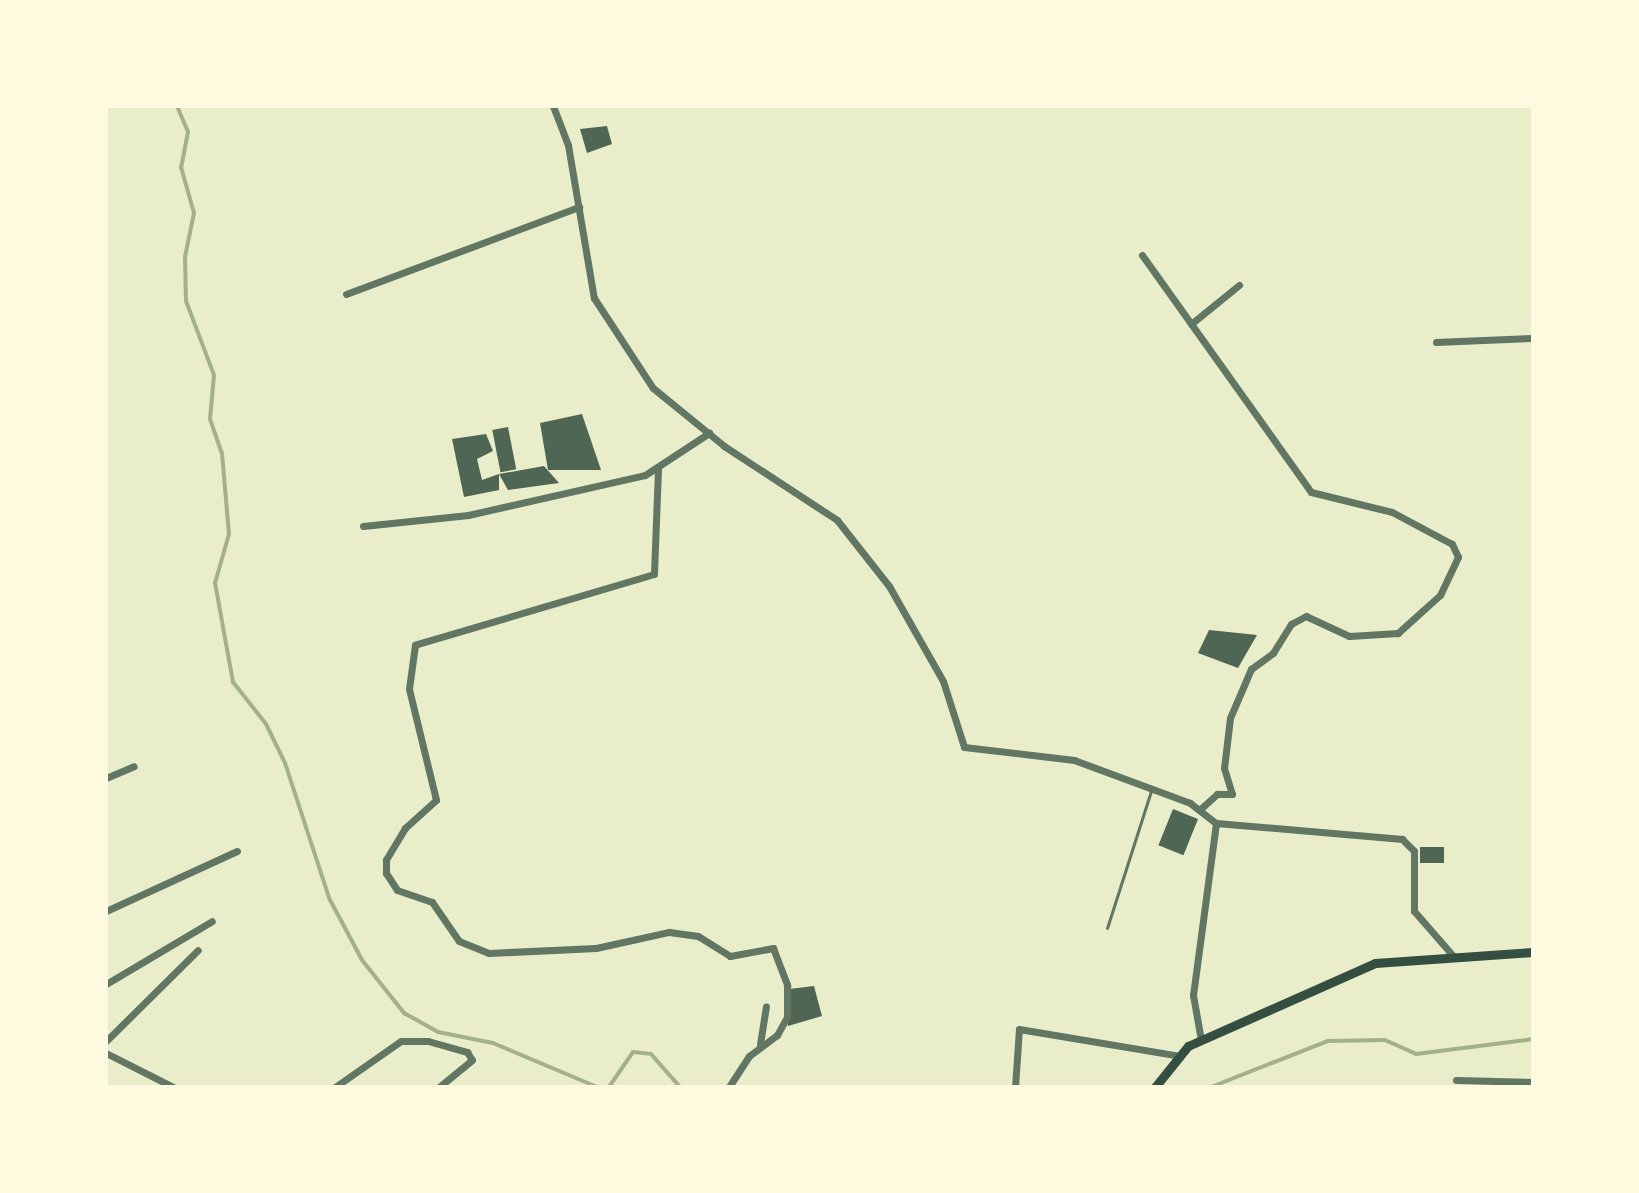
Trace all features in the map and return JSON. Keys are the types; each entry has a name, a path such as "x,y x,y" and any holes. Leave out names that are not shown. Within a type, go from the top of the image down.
{"main road":[{"path":"1155,1087 1180,1056 1201,1040 1375,963 1533,952"}],"street":[{"path":"553,106 568,145 594,298 653,388 709,433 837,520 889,586 943,681 964,747 1074,760 1152,788 1199,810 1216,823 1402,839 1414,851 1414,911 1455,958"},
{"path":"346,294 579,207"},
{"path":"1142,255 1311,492 1392,512 1452,544 1458,557 1440,595 1398,633 1349,636 1306,616 1291,624 1273,653 1251,669 1230,718 1224,768 1232,794 1217,794 1199,810"},
{"path":"1191,324 1239,285"},
{"path":"1436,342 1533,338"},
{"path":"363,526 468,515 645,475 709,433"},
{"path":"658,469 654,574 415,645 409,689 436,800 405,828 386,860 386,873 397,890 432,902 450,932 481,951 596,948 669,932 698,936 730,956 773,948 785,977 787,1017 777,1035 760,1044 729,1087"},
{"path":"106,778 134,766"},
{"path":"1201,1040 1193,995 1216,823"},
{"path":"106,911 237,851"},
{"path":"106,984 212,921"},
{"path":"106,1041 198,950"},
{"path":"760,1044 766,1006"},
{"path":"1015,1087 1019,1029 1180,1056"},
{"path":"335,1087 401,1041 428,1041 467,1052 472,1060 439,1087"},
{"path":"106,1053 156,1083 173,1087"},
{"path":"1456,1080 1533,1082"}],"lane":[{"path":"1107,928 1152,788"}],"building":[{"path":"607,126 612,144 587,153 580,129"},
{"path":"582,414 601,470 548,470 540,423"},
{"path":"508,427 516,469 500,472 492,430"},
{"path":"486,434 493,451 477,459 482,480 499,474 499,490 464,497 452,439"},
{"path":"544,466 559,483 508,490 499,474"},
{"path":"1209,630 1257,635 1238,668 1198,653"},
{"path":"1173,809 1198,819 1183,855 1158,845"},
{"path":"1420,847 1444,847 1444,863 1420,863"},
{"path":"814,986 822,1016 788,1026 789,989"}],"waterway":[{"path":"177,106 188,132 181,167 194,213 185,257 186,301 214,375 210,419 222,453 229,534 215,583 233,682 266,724 285,763 329,898 362,960 404,1013 438,1032 493,1043 597,1087"},
{"path":"1211,1087 1328,1041 1385,1040 1416,1054 1533,1039"},
{"path":"609,1087 633,1052 651,1054 680,1087"}]}
